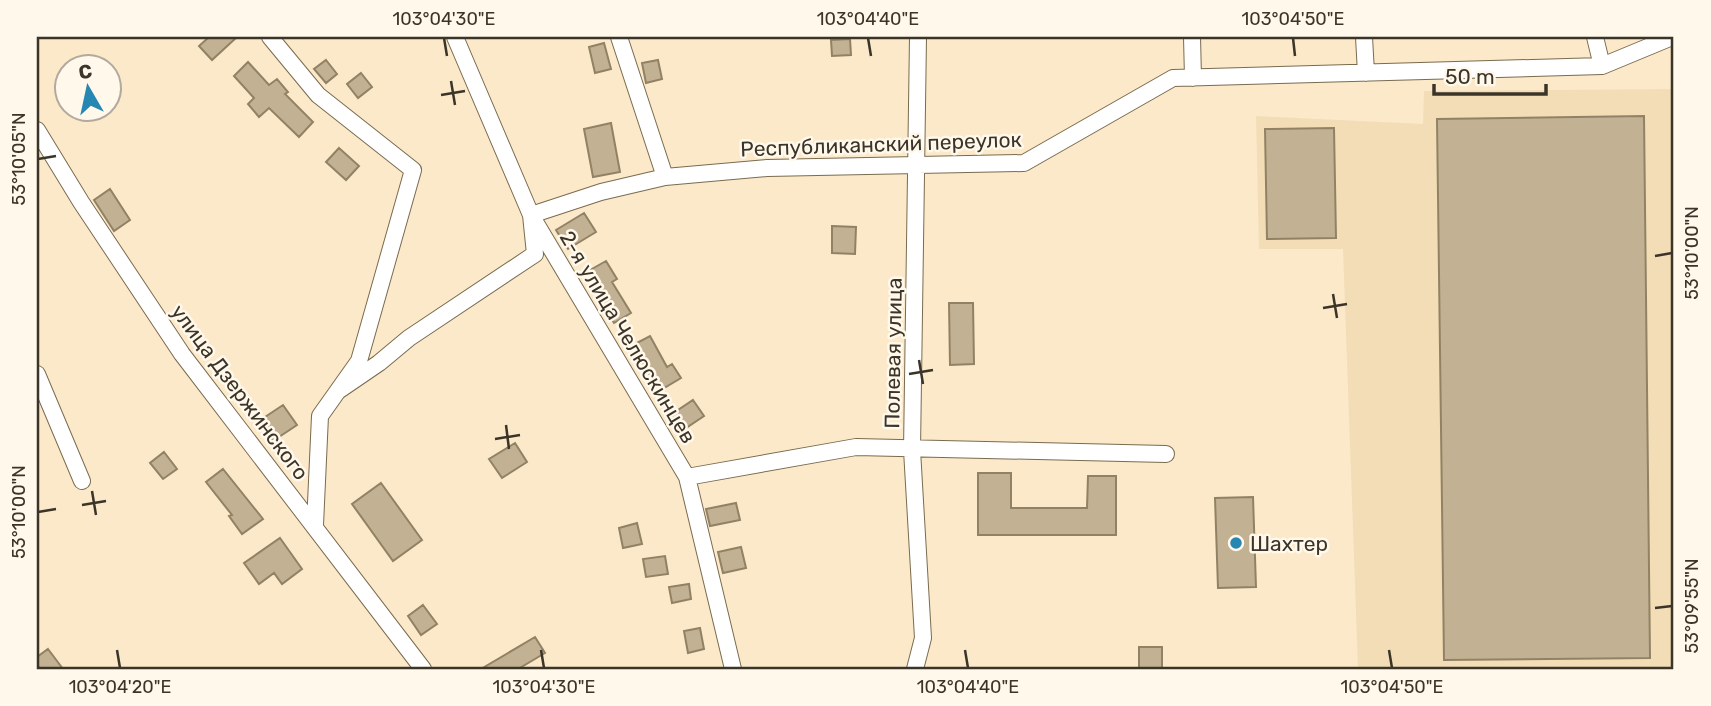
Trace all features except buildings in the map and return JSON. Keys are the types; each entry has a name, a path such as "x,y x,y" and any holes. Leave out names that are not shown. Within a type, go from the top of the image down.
{"street":[{"path":"270,37 318,95 414,170 359,361 320,416 315,525"},
{"name":"2-я улица Челюскинцев","path":"455,37 531,215 687,477 733,669"},
{"path":"619,37 665,177"},
{"name":"Полевая улица","path":"917,668 923,638 912,450 918,37"},
{"path":"1192,37 1193,78"},
{"path":"1364,37 1366,73"},
{"path":"1595,37 1602,66"},
{"name":"Республиканский переулок","path":"531,215 601,192 665,177 767,168 1024,163 1173,78 1602,66 1672,37"},
{"name":"улица Дзержинского","path":"37,130 81,202 182,354 423,669"},
{"path":"338,391 409,338 535,254 531,215"},
{"path":"37,374 82,481"},
{"path":"687,477 856,447 1166,454"}],"shaded area":[{"path":"1674,89 1674,669 1358,669 1343,249 1259,249 1256,116 1423,124 1424,91"}],"place":[{"name":"Шахтер","path":"1236,543"}]}
